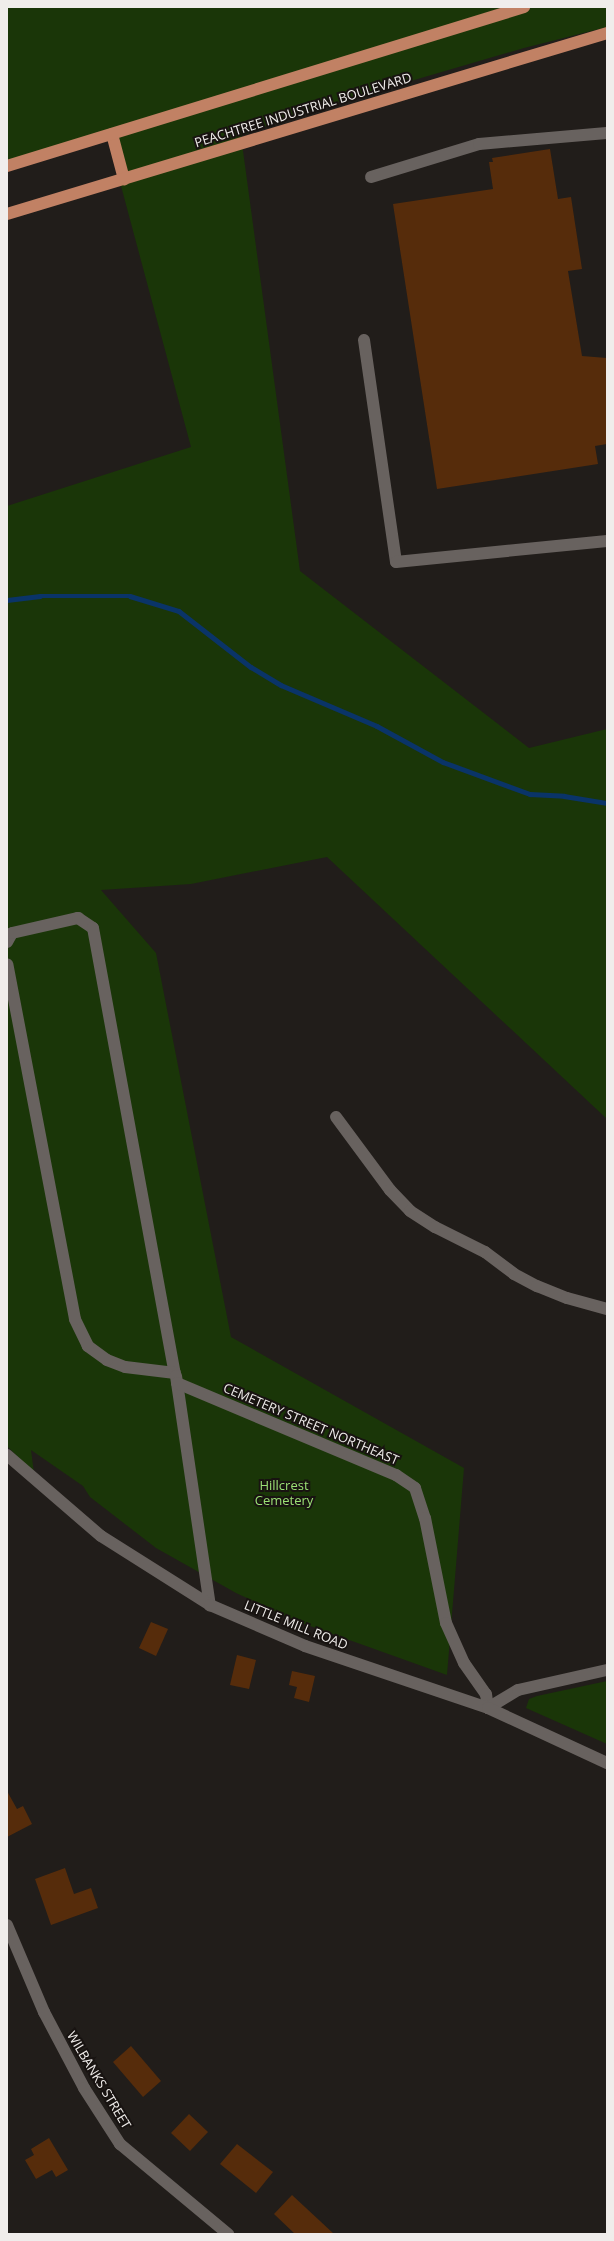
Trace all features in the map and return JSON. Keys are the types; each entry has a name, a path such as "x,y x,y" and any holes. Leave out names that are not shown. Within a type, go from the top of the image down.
{"main road":[{"path":"7,166 524,7"},
{"name":"PEACHTREE INDUSTRIAL BOULEVARD","path":"7,214 607,33"},
{"path":"112,134 124,179"}],"street":[{"path":"371,177 479,144 607,133"},
{"path":"364,340 396,562 607,541"},
{"path":"7,942 12,933 78,918 93,928 176,1378 210,1605"},
{"name":"CEMETERY STREET NORTHEAST","path":"7,964 75,1319 88,1346 107,1360 125,1367 176,1378 396,1475 415,1488 425,1518 446,1623 464,1663 486,1694 488,1708"},
{"path":"336,1117 390,1190 410,1211 485,1252 514,1274 536,1286 567,1298 607,1309"},
{"name":"LITTLE MILL ROAD","path":"7,1455 101,1536 210,1605 305,1646 488,1708 607,1763"},
{"path":"488,1708 518,1690 607,1670"},
{"name":"WILBANKS STREET","path":"7,1925 44,2012 84,2088 120,2144 228,2234"}],"green space":[{"name":"Hillcrest Cemetery","path":"7,7 607,7 607,27 524,48 298,114 241,136 300,571 529,748 607,729 607,1119 327,857 191,884 101,890 156,953 231,1337 464,1468 447,1675 299,1622 236,1593 156,1548 90,1497 83,1486 31,1450 34,1473 7,1446 7,506 191,447 106,130 7,166"},
{"path":"607,1681 607,1744 526,1708 529,1699 537,1696"}],"building":[{"path":"550,149 558,199 571,197 582,269 568,271 582,356 607,358 607,444 595,446 598,464 437,489 393,204 493,189 489,162 493,162 492,158"},
{"path":"151,1622 168,1629 156,1656 139,1648"},
{"path":"237,1655 256,1660 249,1689 230,1685"},
{"path":"292,1671 315,1676 309,1702 294,1698 297,1687 289,1685"},
{"path":"7,1791 17,1809 23,1806 32,1824 7,1837"},
{"path":"65,1868 74,1894 91,1888 98,1908 51,1925 35,1879"},
{"path":"131,2046 161,2081 143,2097 113,2062"},
{"path":"189,2114 208,2132 190,2151 171,2133"},
{"path":"49,2138 68,2170 56,2177 52,2170 36,2179 25,2160 34,2155 31,2149"},
{"path":"237,2144 273,2172 256,2193 220,2164"},
{"path":"292,2195 334,2234 295,2234 274,2214"}],"waterway":[{"path":"7,600 40,596 130,596 179,611 251,667 281,685 377,726 443,762 530,794 564,796 607,803"}]}
